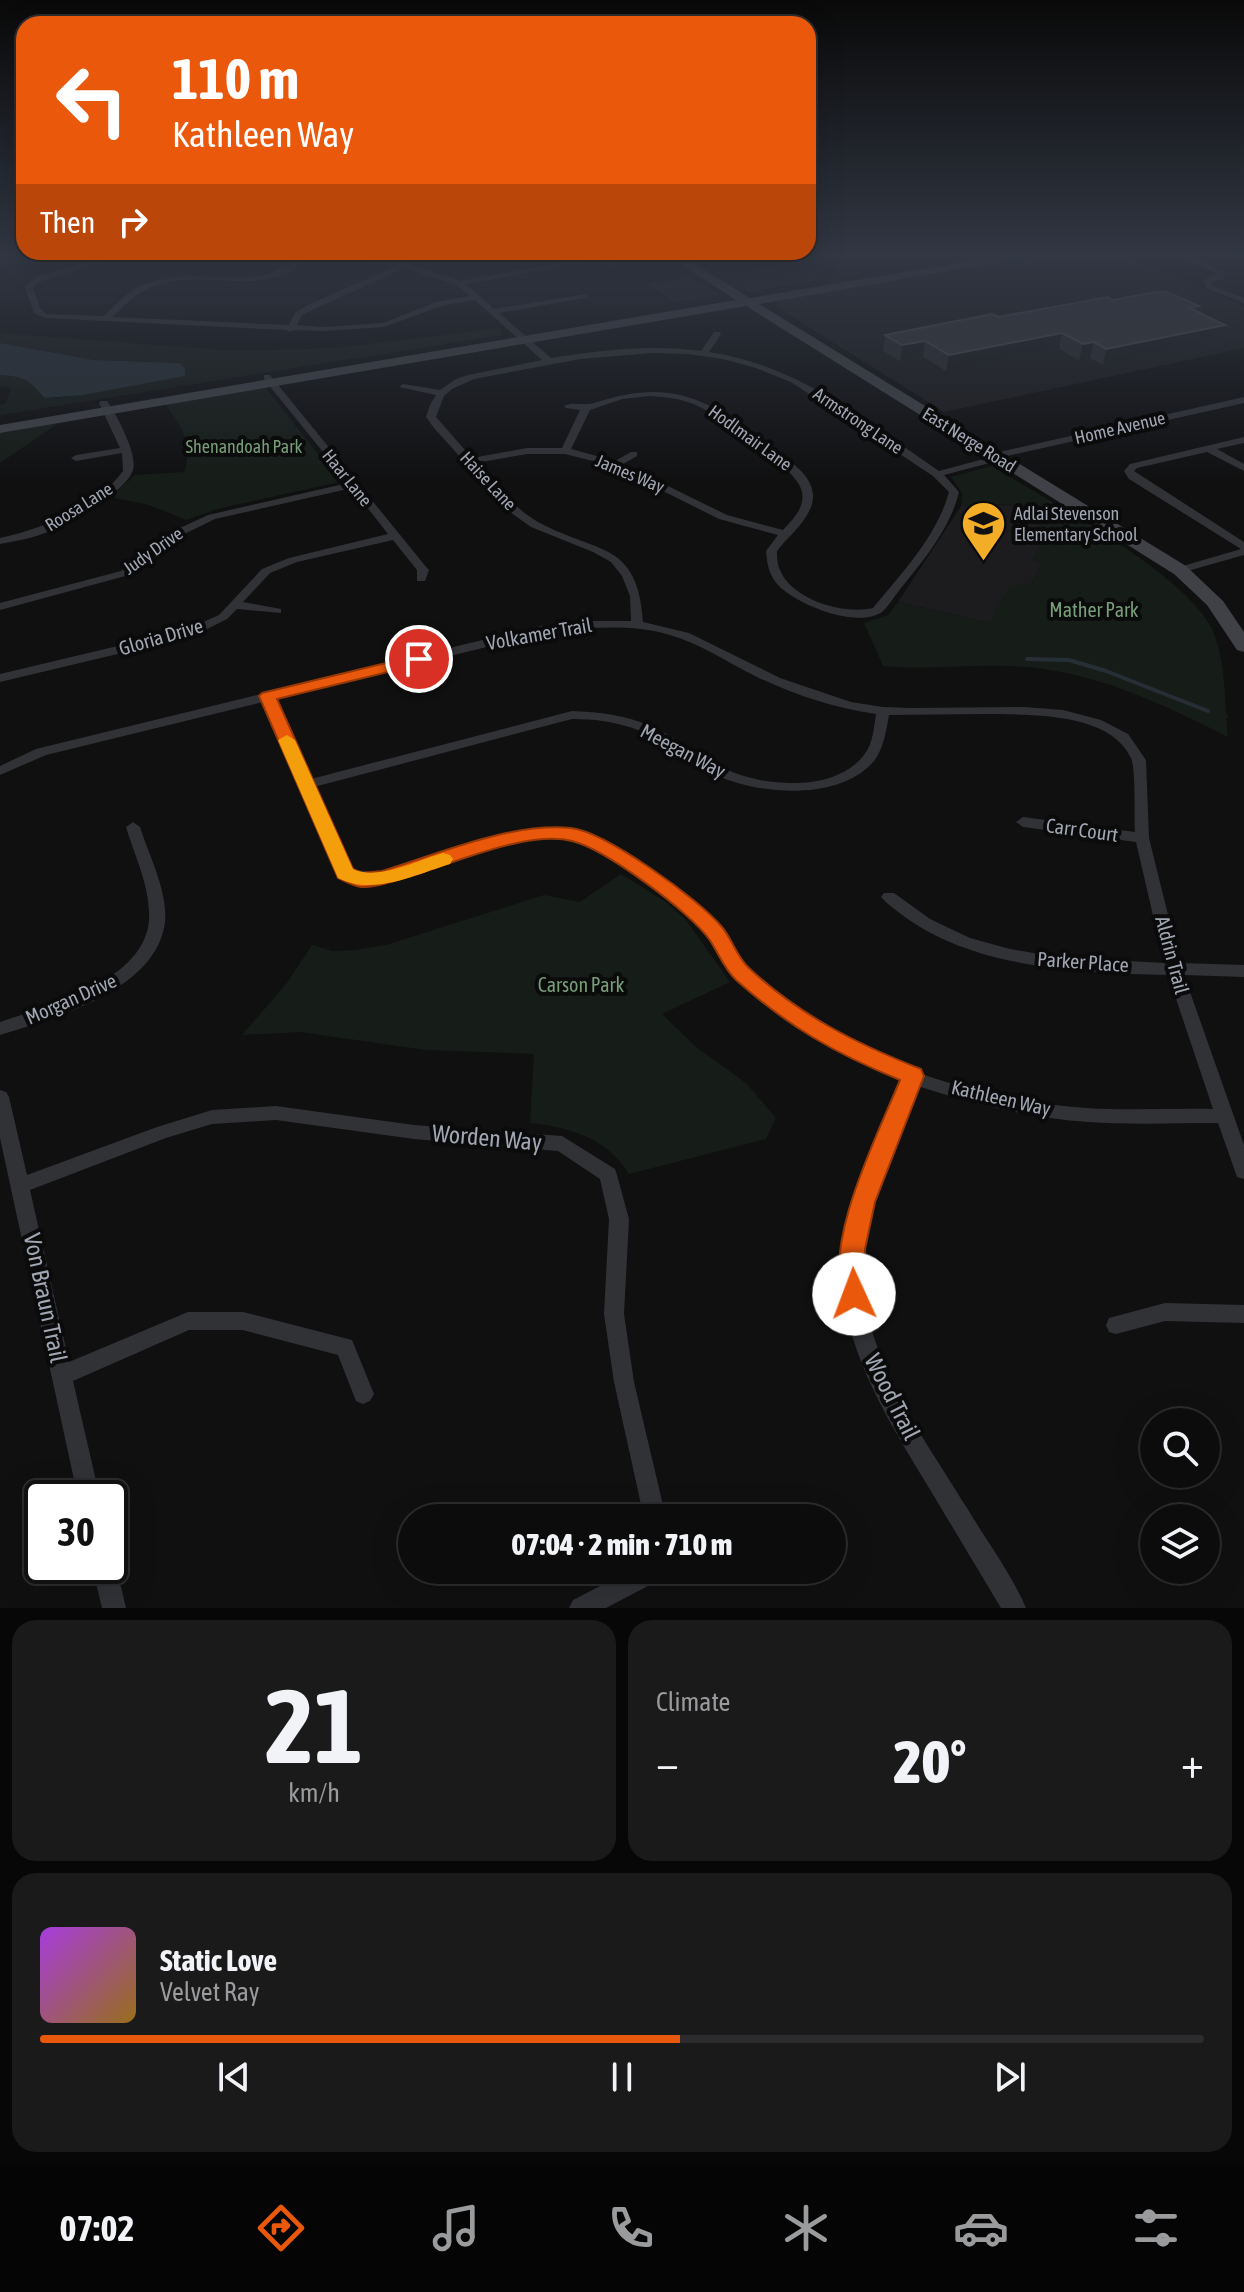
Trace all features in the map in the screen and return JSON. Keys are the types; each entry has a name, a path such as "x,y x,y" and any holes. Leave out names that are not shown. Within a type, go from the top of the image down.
{"main road":[{"path":"0,429 106,407 563,331"},
{"name":"East Nerge Road","path":"796,331 1180,570 1214,601 1244,646"},
{"path":"0,419 106,407"}],"street":[{"path":"516,331 548,360"},
{"path":"705,352 717,334"},
{"name":"Armstrong Lane","path":"548,360 610,350 658,348 705,352 760,365 797,381 937,474"},
{"path":"403,387 440,393 479,375 548,360"},
{"name":"Haar Lane","path":"270,380 423,570 421,579"},
{"name":"Hodlmair Lane","path":"586,408 608,399 654,391 679,395 710,407 796,471 807,483 811,497 804,511 771,551 773,569 780,580 809,601 841,614 860,616 877,610 953,502 954,492 937,474"},
{"name":"Haise Lane","path":"440,393 431,417 528,522 601,551 625,568 637,589 637,626"},
{"name":"Home Avenue","path":"937,474 996,457 1244,400"},
{"path":"565,451 586,408 569,406"},
{"path":"76,458 125,450 106,407"},
{"path":"1244,440 1134,466 1129,471 1133,477 1244,550"},
{"path":"1208,448 1244,468"},
{"name":"Roosa Lane","path":"0,541 44,530 119,483 128,472 130,461 125,450"},
{"name":"James Way","path":"470,461 527,451 565,451 616,464 723,517 783,533"},
{"path":"616,464 634,454"},
{"name":"Judy Drive","path":"0,607 125,573 141,564 164,541 212,517 353,485"},
{"name":"Gloria Drive","path":"0,678 189,633 223,617 266,571 293,560 394,536"},
{"path":"1180,570 1244,550"},
{"path":"237,605 277,611"},
{"name":"Volkamer Trail","path":"0,771 41,752 574,624 637,626 673,632 803,692 883,711 1025,709 1063,714 1096,724 1122,737"},
{"name":"Kathleen Way","path":"267,696 345,873 359,880 383,878 507,840 542,834 573,835 601,846 690,906 716,933 739,971 773,1001 834,1041 913,1076 985,1098 1067,1113 1223,1116"},
{"name":"Meegan Way","path":"306,785 572,715 599,715 647,730 724,774 758,785 791,787 821,784 847,775 867,760 877,743 883,711"},
{"name":"Aldrin Trail","path":"1122,737 1135,748 1139,760 1142,838 1173,967 1244,1171"},
{"name":"Carr Court","path":"1023,822 1142,838"},
{"name":"Morgan Drive","path":"0,1029 81,999 122,979 152,946 157,921 133,827"},
{"name":"Parker Place","path":"889,897 907,914 966,944 1043,962 1244,971"},
{"name":"Wood Trail","path":"913,1076 863,1202 853,1249 854,1294 868,1354 887,1398 1014,1608"},
{"name":"Von Braun Trail","path":"0,1097 85,1480"},
{"name":"Worden Way","path":"21,1185 212,1117 276,1113 414,1132 562,1144 608,1175 619,1219 614,1314 624,1382 652,1504"},
{"path":"1116,1325 1165,1312 1244,1314"},
{"path":"61,1376 188,1321 243,1321 345,1347 363,1394"},
{"path":"108,1584 114,1608"},
{"path":"581,1608 628,1584"}],"shaded area":[{"path":"815,331 1244,331 1244,348 944,412"},
{"path":"0,343 94,360 180,363 185,368 185,376 83,395 45,398 26,380 0,375"},
{"name":"Adlai Stevenson Elementary School","path":"1028,504 1046,535 1033,560 1042,563 1032,583 989,623 898,602 961,506"}],"green space":[{"path":"475,331 501,331 502,335 0,415 0,405 6,403 11,388 0,386 0,375 22,378 45,398 57,398 184,376 185,368 180,363 95,360 0,343 0,333 234,351 336,348"},
{"name":"Shenandoah Park","path":"265,387 340,482 221,508 186,520 149,505 110,497 135,475 184,472 188,453 185,436 165,404"},
{"path":"59,423 0,463 0,433"},
{"name":"Mather Park","path":"992,466 1112,539 1174,584 1197,607 1212,629 1219,649 1229,718 1226,718 1228,737 1136,694 1063,672 1018,666 883,666 864,623 888,615 898,602 989,623 1010,586 1032,583 1042,563 1033,560 1046,535 1028,504 961,506 962,493 951,477"},
{"name":"Carson Park","path":"621,874 666,902 686,920 730,982 662,1014 696,1047 746,1083 776,1118 766,1139 629,1174 610,1151 586,1136 530,1123 534,1054 426,1050 300,1032 242,1035 286,984 312,945 332,951 386,945 544,895 580,902"}],"building":[{"path":"905,331 1195,331 1106,349 1094,342 1083,344 1062,333 949,355 925,341 902,345 885,335"}],"waterway":[{"path":"1027,659 1069,660 1106,671 1208,711"}],"slow traffic":[{"path":"287,740 345,873 359,880 383,878 443,859"}],"place":[{"name":"Adlai Stevenson Elementary School","path":"983,563"}],"route":[{"path":"419,659 267,696 345,873 359,880 383,878 507,840 542,834 573,835 601,846 690,906 716,933 739,971 810,1028 858,1054 913,1076 863,1202 853,1249 854,1294"}]}
